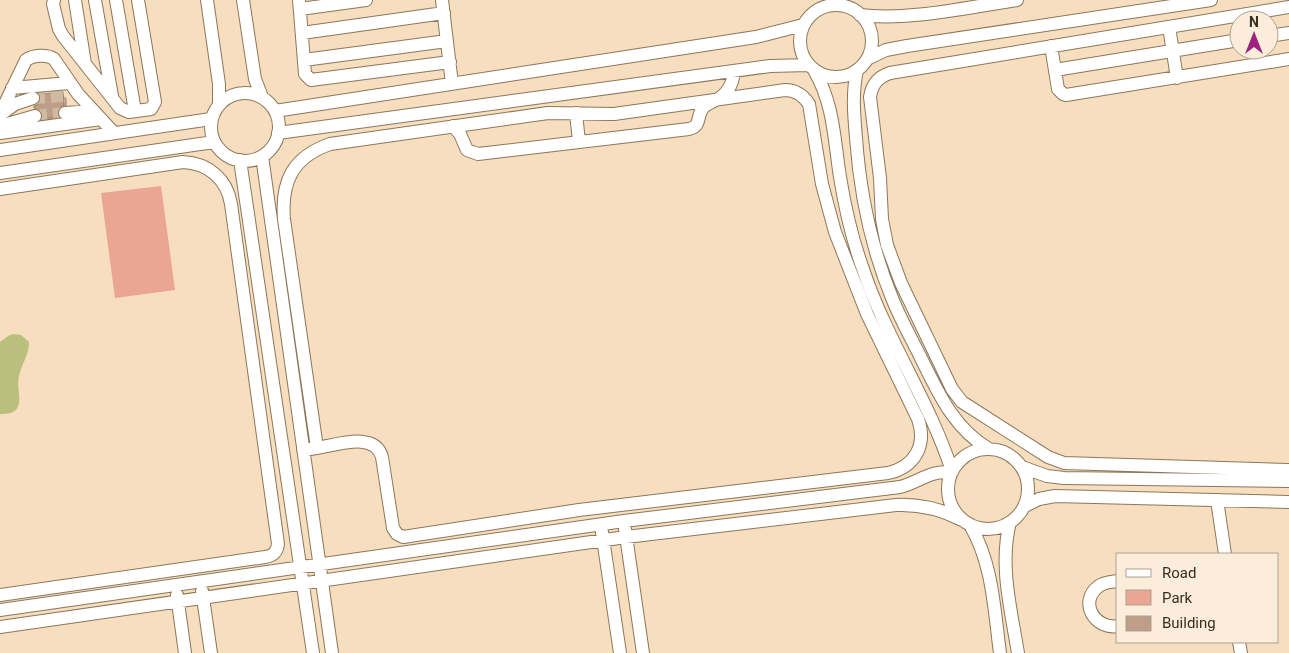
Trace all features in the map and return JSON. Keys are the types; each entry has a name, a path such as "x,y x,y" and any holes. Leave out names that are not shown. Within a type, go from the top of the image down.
{"street":[{"path":"54,0 53,4 59,29 68,44 112,98 124,110 129,112 151,109 155,102 138,0"},
{"path":"75,0 86,64"},
{"path":"95,0 112,98"},
{"path":"116,0 139,111 145,129"},
{"path":"207,0 219,84 219,104"},
{"path":"243,0 255,79 262,97 275,111 278,118 278,133 275,142 262,156 251,160 240,160 230,157 220,150 214,142 211,131 212,119 219,104 234,94 244,93 262,97"},
{"path":"366,0 299,4 306,76 314,81 450,62"},
{"path":"442,0 452,84"},
{"path":"811,0 801,32 800,46 804,60 811,68 829,102 843,197 852,233 863,269 883,321 930,414 951,472"},
{"path":"275,111 756,37 805,22 814,12 831,6 840,5 881,17 1017,0"},
{"path":"278,133 780,65 811,68 831,77 849,75 857,70 867,59 886,50 902,46 1212,0"},
{"path":"856,9 866,22 872,40 867,59"},
{"path":"1142,10 1145,31"},
{"path":"1289,10 1169,27 890,73 878,79 871,90 870,97 887,245 901,283 952,389 962,402 971,410 1048,457 1064,463 1289,470"},
{"path":"302,33 444,13"},
{"path":"1169,27 1177,78"},
{"path":"304,60 447,41"},
{"path":"1055,70 1229,42"},
{"path":"1051,46 1058,89 1066,95 1289,59"},
{"path":"0,114 26,60 30,57 46,55 54,59 78,94 114,133"},
{"path":"453,126 460,134 464,146 474,153 693,128 698,123 700,112 704,107 725,94 731,85 734,70"},
{"path":"857,70 854,108 859,175 865,210 879,263 899,314 943,400 964,430 989,449"},
{"path":"12,88 70,83"},
{"path":"303,450 317,448 362,441 375,445 382,457 394,531 403,536 570,511 896,471 903,468 915,457 922,434 918,419 867,314 829,213 822,184 809,104 802,95 791,90 614,114 548,114 453,126 330,144 310,153 288,178 284,198 284,219 317,448"},
{"path":"63,96 78,94"},
{"path":"0,114 16,104 33,98"},
{"path":"65,113 97,115"},
{"path":"576,113 579,142"},
{"path":"0,133 97,115"},
{"path":"0,126 35,116"},
{"path":"0,150 212,119"},
{"path":"0,173 214,142"},
{"path":"262,156 332,653"},
{"path":"91,160 93,175"},
{"path":"240,160 313,653"},
{"path":"0,188 191,162 212,171 227,189 231,204 278,539 278,548 273,555 265,557 0,595"},
{"path":"0,627 603,540 896,505 930,508 946,513 966,523 991,529 998,528 1019,515 1025,506 1028,489 1027,478 1022,467 1008,454 989,449 974,451 961,459 951,472 948,498 953,510 966,523 980,543 989,572 1000,653"},
{"path":"1022,467 1047,476 1064,478 1289,481"},
{"path":"0,610 601,524 900,488 934,473 951,472"},
{"path":"708,495 710,511"},
{"path":"1025,506 1039,499 1055,496 1289,502"},
{"path":"1217,500 1225,553"},
{"path":"624,521 643,653"},
{"path":"1010,522 1006,541 1005,570 1018,653"},
{"path":"601,524 620,653"},
{"path":"449,529 452,546"},
{"path":"200,581 211,653"},
{"path":"1116,581 1106,582 1099,586 1090,597 1089,604 1094,618 1099,623 1105,626 1116,626"},
{"path":"175,585 185,653"}],"green space":[{"path":"161,186 175,290 115,298 101,193"}],"shaded area":[{"path":"13,334 21,335 29,342 29,347 19,376 18,406 15,411 0,414 0,342"}],"building":[{"path":"63,92 64,105 58,109 58,117 42,119 43,114 41,111 34,108 41,100 40,94"}],"tunnel":[{"path":"33,98 63,96"},
{"path":"35,116 65,113"}]}
